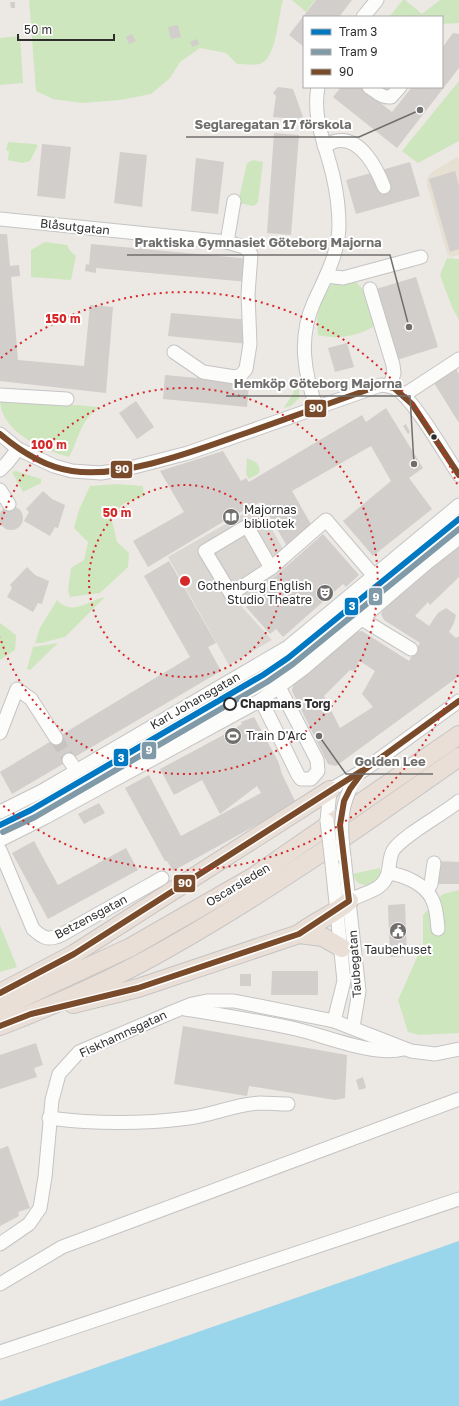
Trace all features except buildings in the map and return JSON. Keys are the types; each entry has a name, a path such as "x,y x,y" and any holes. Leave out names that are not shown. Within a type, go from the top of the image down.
{"highway":[{"name":"Oscarsleden","path":"0,1008 131,947 233,889 288,854 459,735"},
{"name":"Oscarsleden","path":"0,1026 31,1014 136,966 206,926 300,867 459,757"},
{"path":"0,993 74,954 329,797"},
{"path":"298,816 327,822"},
{"path":"31,1014 138,988 299,934 344,906"},
{"path":"299,934 322,937 342,948"}],"street":[{"path":"364,16 377,0"},
{"path":"317,408 304,363 303,344 305,326 335,252 339,229 338,204 333,176 317,119 316,101 318,88"},
{"path":"370,88 387,98 391,97 399,88"},
{"path":"324,146 336,141 347,141 359,147 378,170 384,188"},
{"path":"227,242 234,201"},
{"name":"Blåsutgatan","path":"0,219 227,242 244,247 251,254 252,261 248,294 250,344 246,369 242,374 235,377 203,372 174,352"},
{"path":"326,276 343,278 421,258"},
{"path":"370,289 393,365 394,373 390,386"},
{"path":"404,395 459,360"},
{"path":"0,434 18,449 63,469 86,473 101,473 130,468 188,453 317,408 374,386 390,386 404,395 430,430 459,475"},
{"path":"0,395 67,399"},
{"path":"0,470 8,463 18,449"},
{"path":"0,490 9,504"},
{"name":"Karl Johansgatan","path":"0,812 42,790 73,765 110,750 278,654 459,505"},
{"path":"110,750 119,754 129,753 263,675 288,658 459,519"},
{"path":"271,568 247,526 205,551 231,594 271,568 326,520 374,576"},
{"path":"116,778 123,764 242,696 292,664 459,527"},
{"path":"0,840 261,700 304,668 360,618 459,538"},
{"path":"360,618 411,649"},
{"path":"261,700 298,775 301,779 311,779 318,771 317,760 279,686"},
{"path":"0,733 17,689 31,698 56,738"},
{"path":"329,797 459,702"},
{"name":"Taubegatan","path":"334,1021 344,982 342,948 344,857 341,836 342,814 344,801 350,789 364,770"},
{"name":"Taubegatan","path":"329,797 327,822 332,864 344,906 359,991 353,1027"},
{"path":"344,906 357,896 374,891 384,882 394,850 459,801"},
{"path":"327,822 334,827 341,836"},
{"name":"Betzensgatan","path":"0,850 33,929 43,938 52,939 61,935 162,878"},
{"path":"427,891 431,884 434,863"},
{"path":"388,873 406,877 427,891 434,902 438,929"},
{"name":"Fiskhamnsgatan","path":"0,1244 29,1224 40,1208 45,1177 49,1118 54,1084 59,1074 79,1052 192,1004 220,1000 334,1021 353,1027 404,1049"},
{"path":"182,1008 296,1029 377,1051 393,1052 404,1049 435,1054 459,1049"},
{"path":"0,1284 62,1247 459,1099"},
{"path":"49,1118 108,1122 160,1121 208,1115 240,1106 260,1103 288,1104"},
{"path":"0,1352 459,1199"}],"shaded area":[{"path":"457,157 459,160 459,255 450,257 447,253 427,185 427,179 432,172"},
{"name":"Chapmans Torg","path":"259,505 290,562 242,607 272,640 229,665 168,557"}],"green space":[{"path":"29,0 283,0 274,44 267,59 262,63 253,65 237,64 226,53 200,48 180,62 170,78 151,94 120,100 82,103 53,99 36,91"},
{"path":"292,0 315,0 306,12"},
{"path":"403,0 422,14 440,0 459,0 459,23 443,24 443,16 390,16"},
{"path":"20,36 23,83 0,85 0,38"},
{"path":"459,81 459,141 418,163 402,151"},
{"path":"8,142 38,145 30,161 22,163 8,160 9,151 6,150"},
{"path":"253,160 263,162 258,202 254,206 238,203 247,163"},
{"path":"45,242 67,245 70,251 76,256 71,280 31,277 31,250"},
{"path":"447,258 459,259 459,320 452,307 440,275"},
{"path":"354,280 363,290 369,301 375,326 354,335 333,337 318,335 317,319 319,307 328,289 333,282"},
{"path":"300,378 299,398 291,406 284,408 295,390"},
{"path":"0,399 99,407 83,424 69,457 47,450 25,438 15,430 7,421 2,411"},
{"path":"247,458 257,463 260,470 258,474 249,479 246,474"},
{"path":"16,471 41,479 41,483 23,492 12,472"},
{"path":"117,484 143,486 144,496 123,504 111,517 117,542 129,553 128,567 100,593 70,597 68,590 71,568 84,560 88,542 74,528 79,510 90,486"},
{"path":"105,597 65,637 35,643 40,628 57,600 63,605 75,607"},
{"path":"0,623 16,635 15,650 0,660"},
{"path":"58,643 30,670 27,669 33,647"},
{"path":"380,868 380,879 368,885 357,882 352,874"},
{"path":"459,890 459,1033 419,1035 408,1032 398,1000 423,944 423,915 443,894"},
{"path":"0,925 17,967 0,972"}],"water":[{"path":"459,1241 459,1406 0,1406 0,1401"}],"tunnel":[{"path":"56,738 69,760"}],"tram line":[{"name":"3","path":"0,825 31,810 263,675 288,658 459,519"},
{"name":"9","path":"3,832 35,817 267,682 293,664 459,529"}],"transit line":[{"name":"90","path":"0,434 25,452 43,462 62,469 93,472 115,471 138,467 185,454 381,385 394,388 412,404 459,475"},
{"name":"90","path":"0,1026 31,1014 138,988 299,934 349,901 340,825 344,801 350,789 364,770 459,701"},
{"name":"90","path":"0,993 74,954 366,768"}],"place":[{"name":"Seglaregatan 17 förskola","path":"420,110"},
{"name":"Praktiska Gymnasiet Göteborg Majorna","path":"409,327"},
{"name":"Hemköp Göteborg Majorna","path":"414,464"},
{"name":"Majornas bibliotek","path":"231,517"},
{"name":"Gothenburg English Studio Theatre","path":"325,593"},
{"name":"Chapmans Torg","path":"230,704"},
{"name":"Train D'Arc","path":"233,736"},
{"name":"Golden Lee","path":"319,736"},
{"name":"Taubehuset","path":"398,931"}]}
